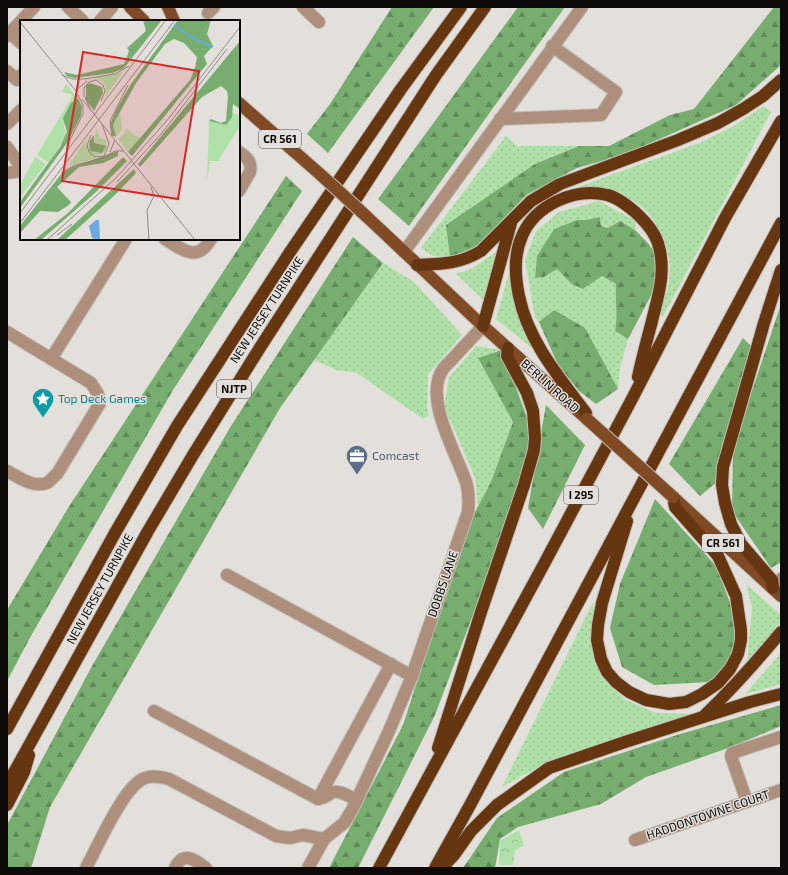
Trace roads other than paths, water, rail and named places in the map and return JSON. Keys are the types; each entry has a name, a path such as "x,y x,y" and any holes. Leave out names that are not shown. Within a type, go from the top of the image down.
{"highway":[{"name":"NEW JERSEY TURNPIKE","path":"7,729 115,533 177,426 290,252 401,89 461,7"},
{"name":"NEW JERSEY TURNPIKE","path":"7,785 148,531 193,455 261,346 436,75 485,7"},
{"path":"417,265 450,263 463,261 472,257 482,251 531,201 560,184 678,140 718,123 763,96 781,80"},
{"name":"I 295","path":"380,868 633,397 725,218 781,121"},
{"path":"587,419 586,413 546,358 529,327 519,296 516,274 521,236 529,222 538,212 551,204 574,194 594,193 609,195 629,206 642,218 651,230 659,246 662,263 662,283 633,397"},
{"path":"483,326 512,220"},
{"path":"435,868 781,223"},
{"path":"777,592 772,580 741,544 731,524 722,485 723,467 764,323 781,270"},
{"path":"429,775 481,612 524,485 534,450 535,438 533,410 527,393 507,356 508,348"},
{"path":"633,499 602,603 597,640 601,659 607,672 616,682 630,692 646,700 669,704 686,702 702,694 718,683 730,669 738,654 741,640 736,596 718,556 675,507 673,497"},
{"path":"702,717 728,693 781,632"},
{"path":"442,868 454,855 471,830 497,805 549,768 702,717 781,694"},
{"path":"7,805 24,772 32,740"}],"main road":[{"path":"130,7 143,20"},
{"path":"168,7 174,20"},
{"name":"BERLIN ROAD","path":"240,104 366,216 483,326 777,592"}],"street":[{"path":"22,20 34,7"},
{"path":"68,7 82,20"},
{"path":"101,20 112,7"},
{"path":"303,7 319,22"},
{"path":"404,252 552,46 582,7"},
{"path":"20,22 8,35 20,42"},
{"path":"500,119 601,115 616,92 552,46"},
{"path":"7,71 17,80 20,77"},
{"path":"7,124 20,111"},
{"path":"7,147 20,166"},
{"path":"240,153 248,158 251,167 250,172 240,188"},
{"path":"7,173 20,171"},
{"path":"51,360 125,240"},
{"path":"167,240 191,253 202,250 210,240"},
{"name":"DOBBS LANE","path":"324,839 344,823 357,800 389,731 412,676 468,512 469,498 466,483 442,420 437,399 437,388 443,369 483,326"},
{"path":"7,332 90,383 98,394 100,403 57,474 47,482 33,484 7,471"},
{"path":"227,575 412,676"},
{"path":"777,592 781,579"},
{"path":"318,799 391,664"},
{"path":"154,711 318,799 325,798 333,792 339,792 357,800"},
{"path":"747,802 731,756 732,754 781,737"},
{"path":"86,868 124,797 136,783 144,778 151,777 162,777 169,779 276,836 290,838 304,835 324,839 308,868"},
{"name":"HADDONTOWNE COURT","path":"635,840 781,790"},
{"path":"175,868 178,862 184,858 188,858 206,868"}],"place":[{"name":"Top Deck Games","path":"43,418"},
{"name":"Comcast","path":"357,476"}]}
